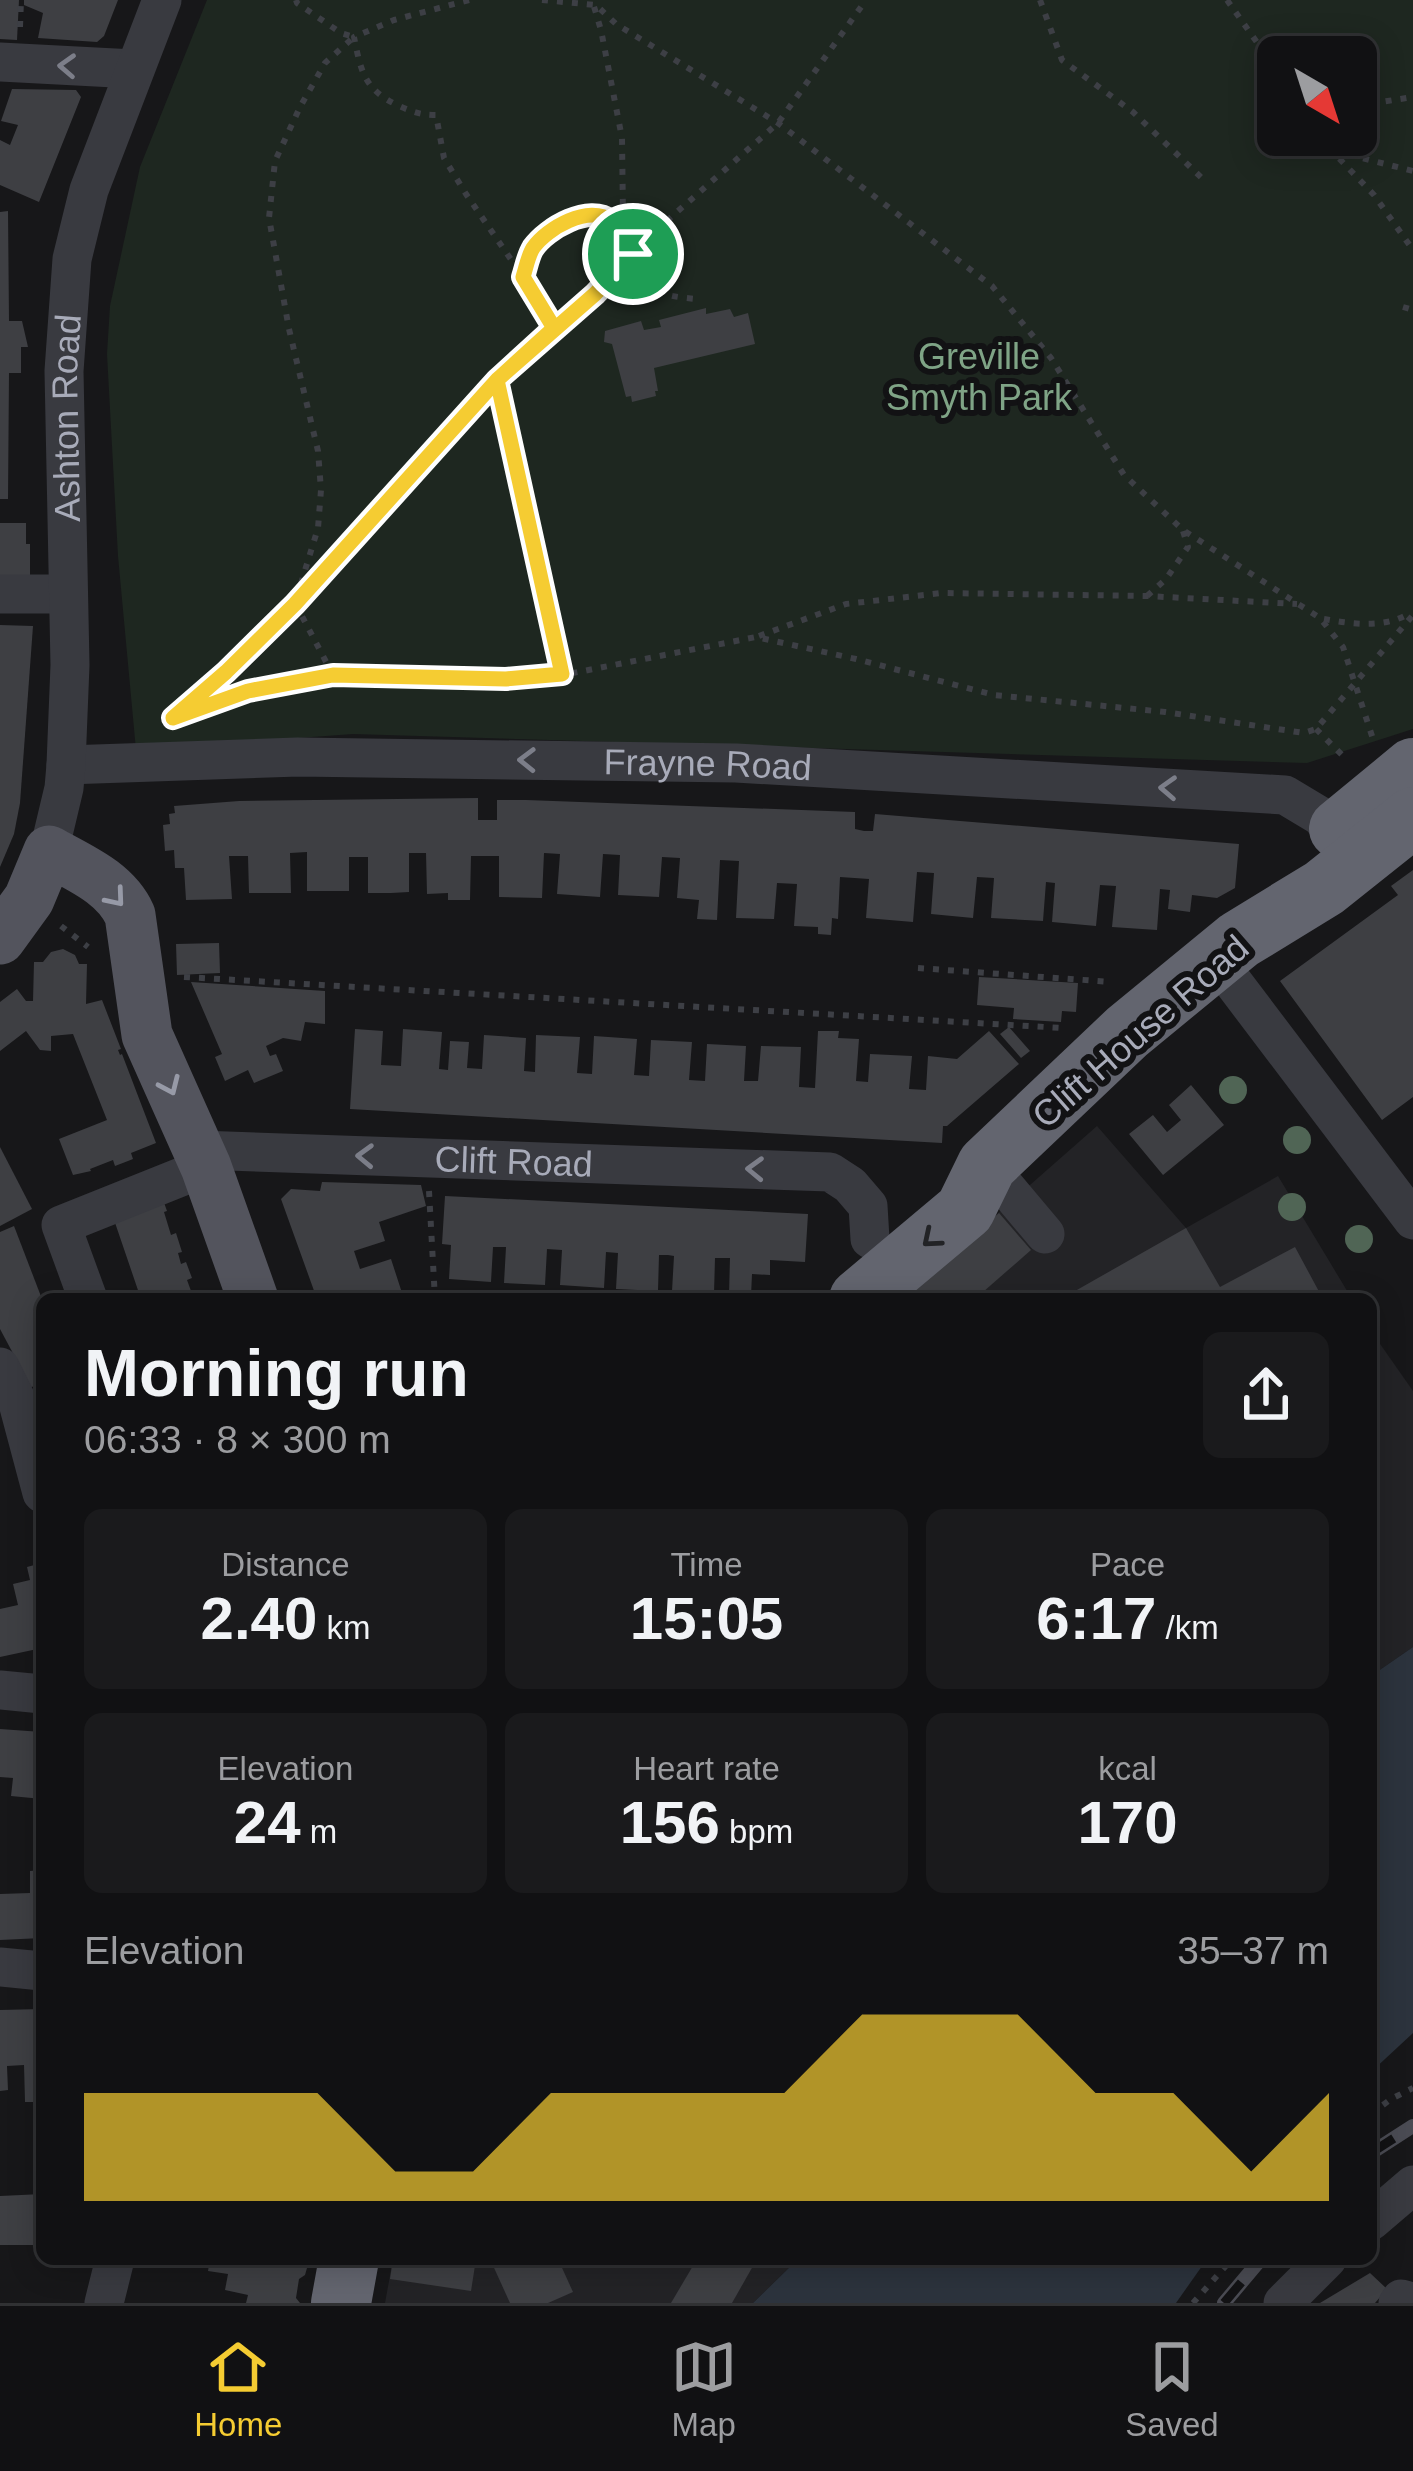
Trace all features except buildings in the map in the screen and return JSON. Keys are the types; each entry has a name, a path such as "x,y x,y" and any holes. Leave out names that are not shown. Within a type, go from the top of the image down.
{"highway":[{"path":"1228,951 1334,832 1393,754"},
{"name":"Clift House Road","path":"866,1293 965,1210 987,1166 1124,1007 1228,951 1324,888 1413,817"},
{"name":"Clift House Road","path":"819,1293 870,1238 943,1177 987,1166"},
{"path":"341,2303 348,2265"}],"main road":[{"path":"15,919 49,851 100,880 130,915 147,1034 202,1159 251,1293"}],"street":[{"name":"Ashton Road","path":"49,851 66,765 70,665 64,371 72,259 89,190 162,0"},
{"path":"10,51 134,69"},
{"path":"0,594 67,594"},
{"name":"Frayne Road","path":"66,765 298,757 760,765 1285,795 1320,816 1334,832"},
{"path":"1228,951 1413,1220"},
{"name":"Clift Road","path":"202,1159 427,1158 883,1174"},
{"path":"86,1293 61,1225 202,1159"},
{"path":"987,1166 1046,1234"},
{"path":"830,1172 850,1185 868,1206 870,1238"},
{"path":"0,1367 18,1403 36,1470"},
{"path":"0,1690 36,1693"},
{"path":"0,1967 36,1970"},
{"path":"1377,2216 1413,2185"},
{"path":"1377,2236 1413,2219"},
{"path":"104,2303 114,2265"},
{"path":"1283,2303 1321,2265"},
{"path":"1398,2303 1401,2299 1413,2302"}],"path":[{"path":"10,51 21,0"},
{"path":"296,0 341,33 354,37"},
{"path":"333,675 295,604 318,528 321,490 319,451 269,218 275,161 325,63 354,37 394,20 469,0"},
{"path":"542,0 594,3 616,24 778,123 992,286 1051,358 1124,475 1183,530 1320,618 1343,647 1354,687 1393,754"},
{"path":"173,718 295,604 497,380 778,123 866,0"},
{"path":"1040,0 1062,60 1132,112 1207,183"},
{"path":"1228,0 1257,42"},
{"path":"594,3 622,138 623,218 633,254"},
{"path":"354,37 361,70 376,95 419,115 436,115 444,158 554,328"},
{"path":"1377,103 1413,97"},
{"path":"1336,156 1374,195 1413,250"},
{"path":"1354,156 1413,171"},
{"path":"523,277 532,249 553,229 596,214 613,222 647,282 664,296 696,299"},
{"path":"1402,307 1413,310"},
{"path":"497,380 562,674"},
{"path":"1148,596 1188,548 1183,530"},
{"path":"158,726 248,691 333,675 506,679 562,674 756,638 846,604 941,592 1298,604"},
{"path":"756,638 994,695 1165,712 1304,733 1316,729 1413,613"},
{"path":"1320,618 1360,626 1413,613"},
{"path":"1316,729 1348,761"},
{"path":"15,919 140,974 1124,1007"},
{"path":"918,968 1124,1007"},
{"path":"427,1158 435,1293"},
{"path":"1377,2109 1413,2088"},
{"path":"1193,2303 1227,2265"}],"shaded area":[{"path":"1097,1126 1186,1228 1278,1176 1348,1293 907,1293"},
{"path":"1377,1340 1413,1391 1413,1647 1377,1672"},
{"path":"1413,1647 1413,2033 1377,2066 1377,1672"},
{"path":"392,2265 792,2265 753,2303 385,2303"},
{"path":"792,2265 1203,2265 1176,2303 753,2303"}],"green space":[{"name":"Greville Smyth Park","path":"207,0 1413,0 1413,729 1307,763 353,734 136,750 118,556 107,354 110,306 140,167"}],"railway":[{"path":"1377,2149 1413,2126"},
{"path":"1224,2303 1256,2265"}],"route":[{"path":"633,254 595,294 497,380 562,674 506,679 333,675 248,691 173,718 295,604 497,380 554,328 523,277 532,249 553,229 596,214 613,222 633,254"}]}
